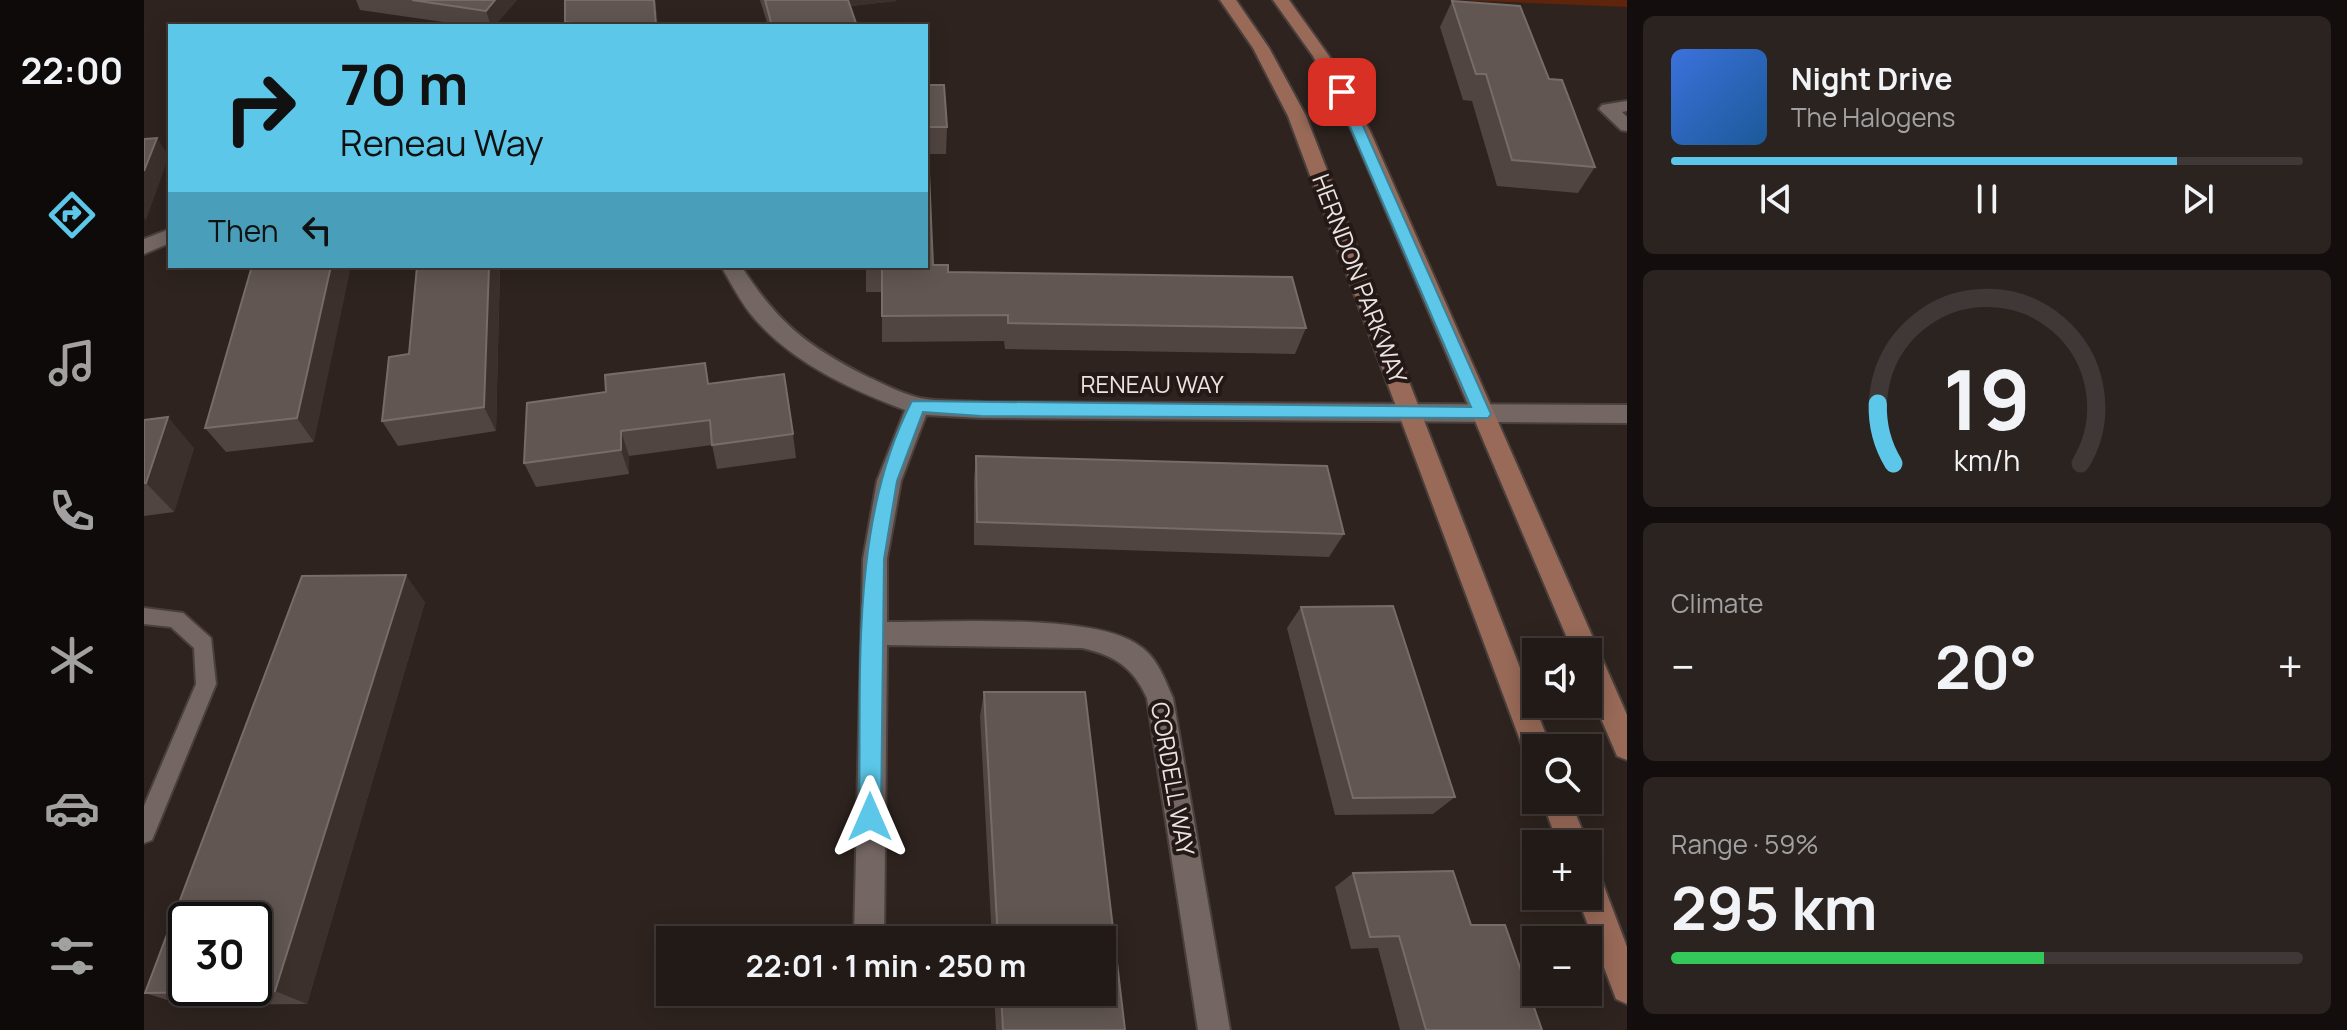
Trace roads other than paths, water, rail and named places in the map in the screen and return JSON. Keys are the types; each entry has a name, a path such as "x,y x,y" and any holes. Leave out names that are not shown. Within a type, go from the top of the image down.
{"main road":[{"name":"HERNDON PARKWAY","path":"1228,0 1261,48 1297,116 1532,734"},
{"path":"1281,0 1321,56 1361,131 1580,638"},
{"path":"1602,690 1627,747"},
{"path":"1598,910 1627,988"}],"street":[{"path":"1627,106 1608,109 1627,126"},
{"path":"144,247 168,236"},
{"name":"RENEAU WAY","path":"732,268 759,310 798,347 851,379 918,406 981,410 1627,414"},
{"path":"869,926 875,559 880,517 889,481 918,406"},
{"name":"CORDELL WAY","path":"872,633 1082,636 1110,641 1133,654 1150,673 1160,698 1214,1030"}],"lane":[{"path":"144,616 176,619 204,644 206,684 144,832"}]}
